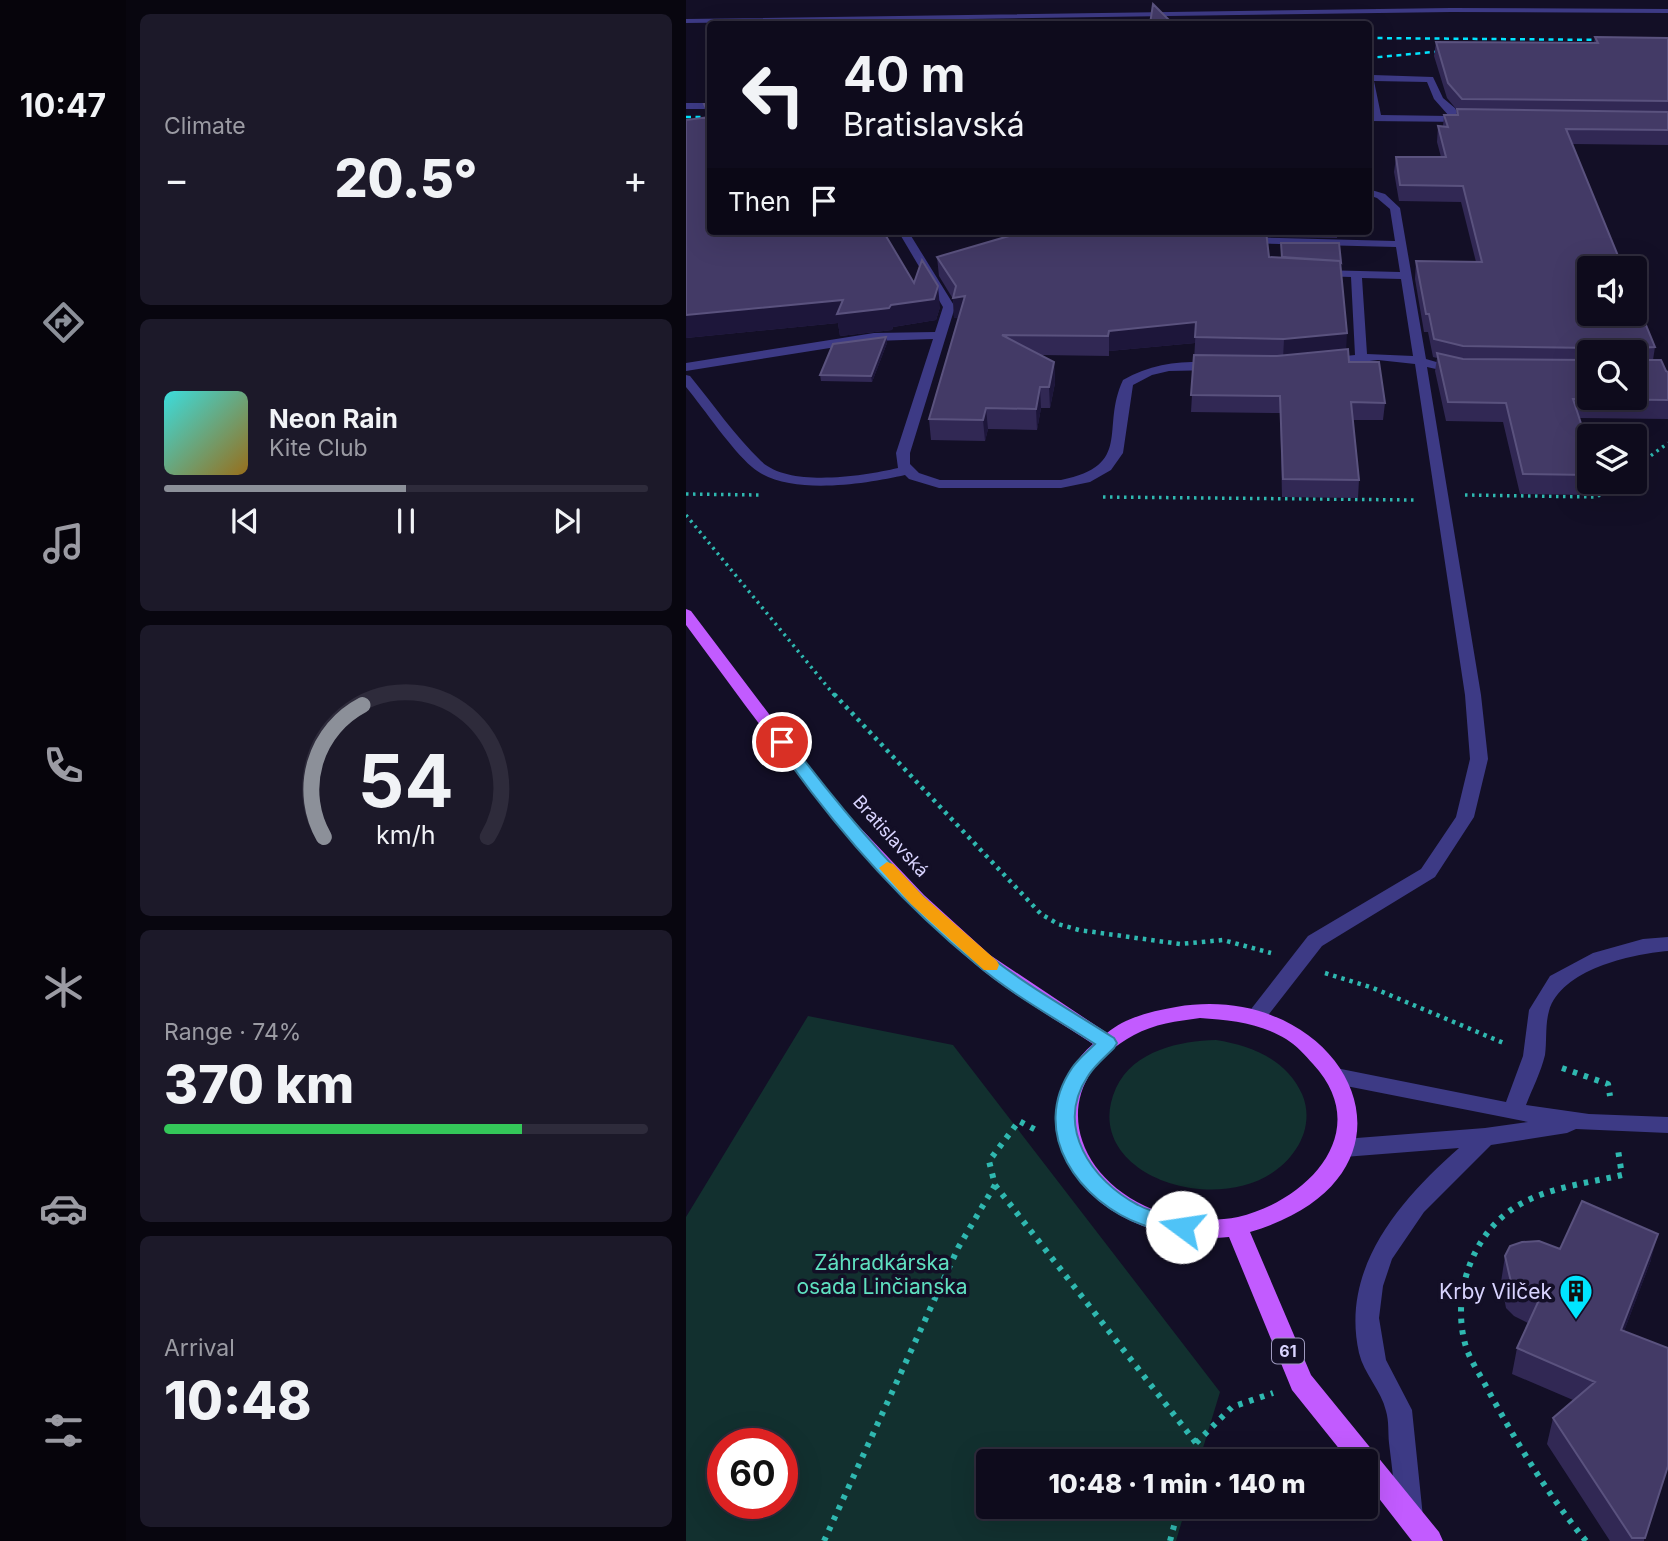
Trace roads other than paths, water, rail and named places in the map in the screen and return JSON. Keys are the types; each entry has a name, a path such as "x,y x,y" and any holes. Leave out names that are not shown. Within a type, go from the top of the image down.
{"main road":[{"name":"Bratislavská","path":"686,614 828,804 917,900 983,960 1107,1043"},
{"path":"1200,1011 1255,1018 1304,1041 1336,1076 1344,1095 1349,1116 1344,1148 1322,1185 1300,1203 1270,1218 1236,1227 1200,1229 1164,1224 1132,1212 1104,1194 1083,1172 1070,1147 1065,1121 1069,1096 1080,1071 1107,1043 1133,1026 1172,1014 1200,1011"},
{"name":"61","path":"1236,1227 1301,1382 1355,1449"},
{"name":"61","path":"1378,1477 1429,1541"}],"street":[{"path":"686,21 911,21 1358,11 1668,10"},
{"path":"1358,11 1360,21"},
{"path":"1372,74 1430,79 1439,99 1452,110 1455,119"},
{"path":"686,106 707,106"},
{"path":"1373,118 1481,119"},
{"path":"1255,1018 1315,941 1428,873 1465,817 1479,759 1473,695 1395,208 1392,202 1372,194"},
{"path":"904,235 949,307 903,453 903,465 914,476 939,484 1061,484 1085,479 1106,467 1116,453 1126,383 1156,368 1177,365 1227,366"},
{"path":"1233,241 1273,246 1401,244"},
{"path":"1301,273 1406,276"},
{"path":"1356,274 1361,357"},
{"path":"686,367 874,337 940,335"},
{"path":"1319,362 1361,357 1420,360 1461,371 1474,371"},
{"path":"686,379 757,466 779,477 816,481 868,479 909,470"},
{"path":"1513,1112 1534,1056 1539,1010 1557,981 1600,958 1643,946 1668,944"},
{"path":"1336,1076 1513,1112 1589,1122 1668,1125"},
{"path":"1513,1112 1537,1130"},
{"path":"1344,1148 1485,1137 1589,1122"},
{"path":"1410,1517 1399,1410 1372,1355 1366,1326 1367,1305 1388,1242 1404,1217 1418,1199 1485,1137"}],"railway":[{"path":"1372,38 1612,40"},
{"path":"1372,58 1455,50"},
{"path":"686,117 707,117"}],"place":[{"name":"Krby Vilček","path":"1576,1321"}],"park label":[{"name":"Záhradkárska osada Linčianska","path":"882,1274"}]}
